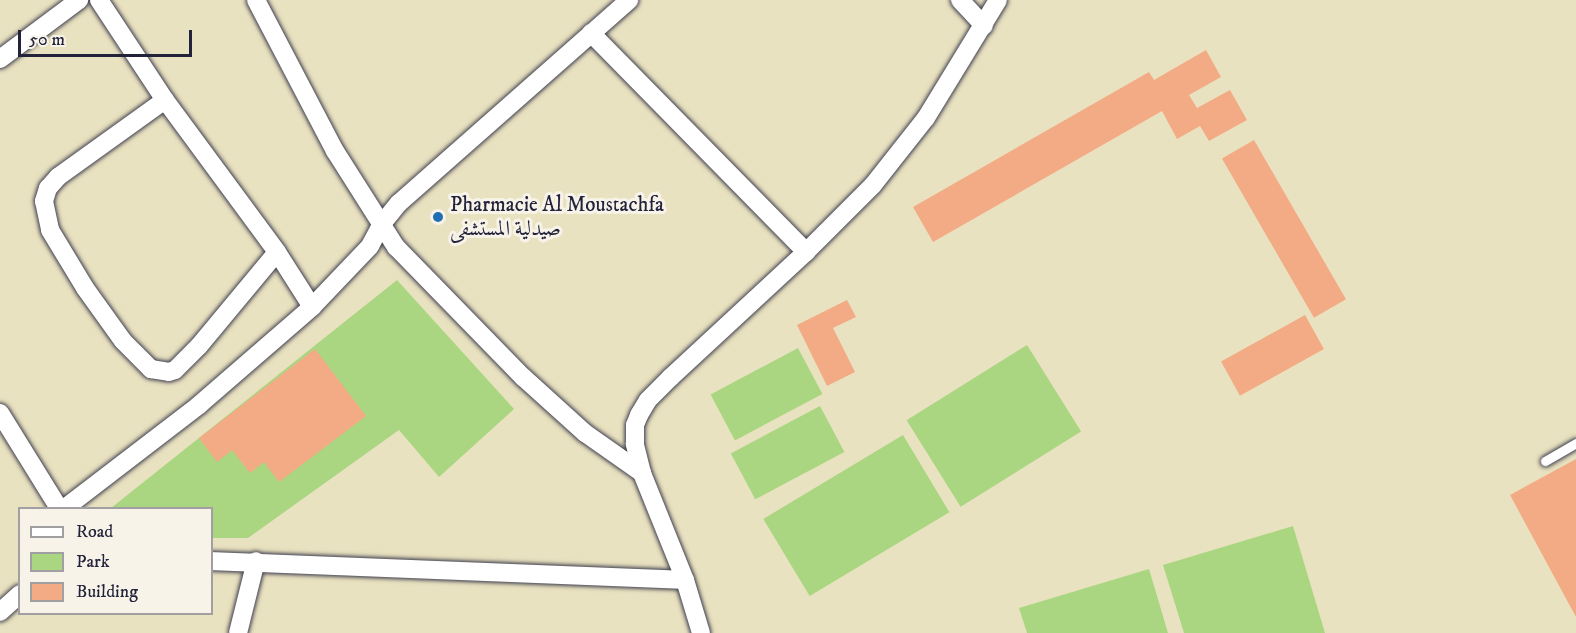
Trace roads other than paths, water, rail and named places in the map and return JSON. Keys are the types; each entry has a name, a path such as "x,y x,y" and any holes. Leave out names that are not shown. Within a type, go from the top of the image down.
{"street":[{"path":"0,59 79,0"},
{"path":"99,0 165,100 278,252 312,307"},
{"path":"256,0 335,151 396,248 523,377 585,433 642,473"},
{"path":"66,507 199,405 312,307 370,246 381,225 399,203 629,0"},
{"path":"960,0 984,26"},
{"path":"701,633 685,580 642,473 635,444 635,425 648,400 806,252 873,185 926,118 998,0"},
{"path":"591,33 806,252"},
{"path":"165,100 58,177 48,188 44,201 50,230 85,288 117,332 151,369 169,372 175,370 278,252"},
{"path":"0,412 58,507"},
{"path":"213,561 685,580"},
{"path":"238,633 256,561"},
{"path":"0,612 18,596"}],"lane":[{"path":"1545,461 1576,443"}],"place":[{"name":"Pharmacie Al Moustachfa صيدلية المستشفى","path":"438,217"}]}
